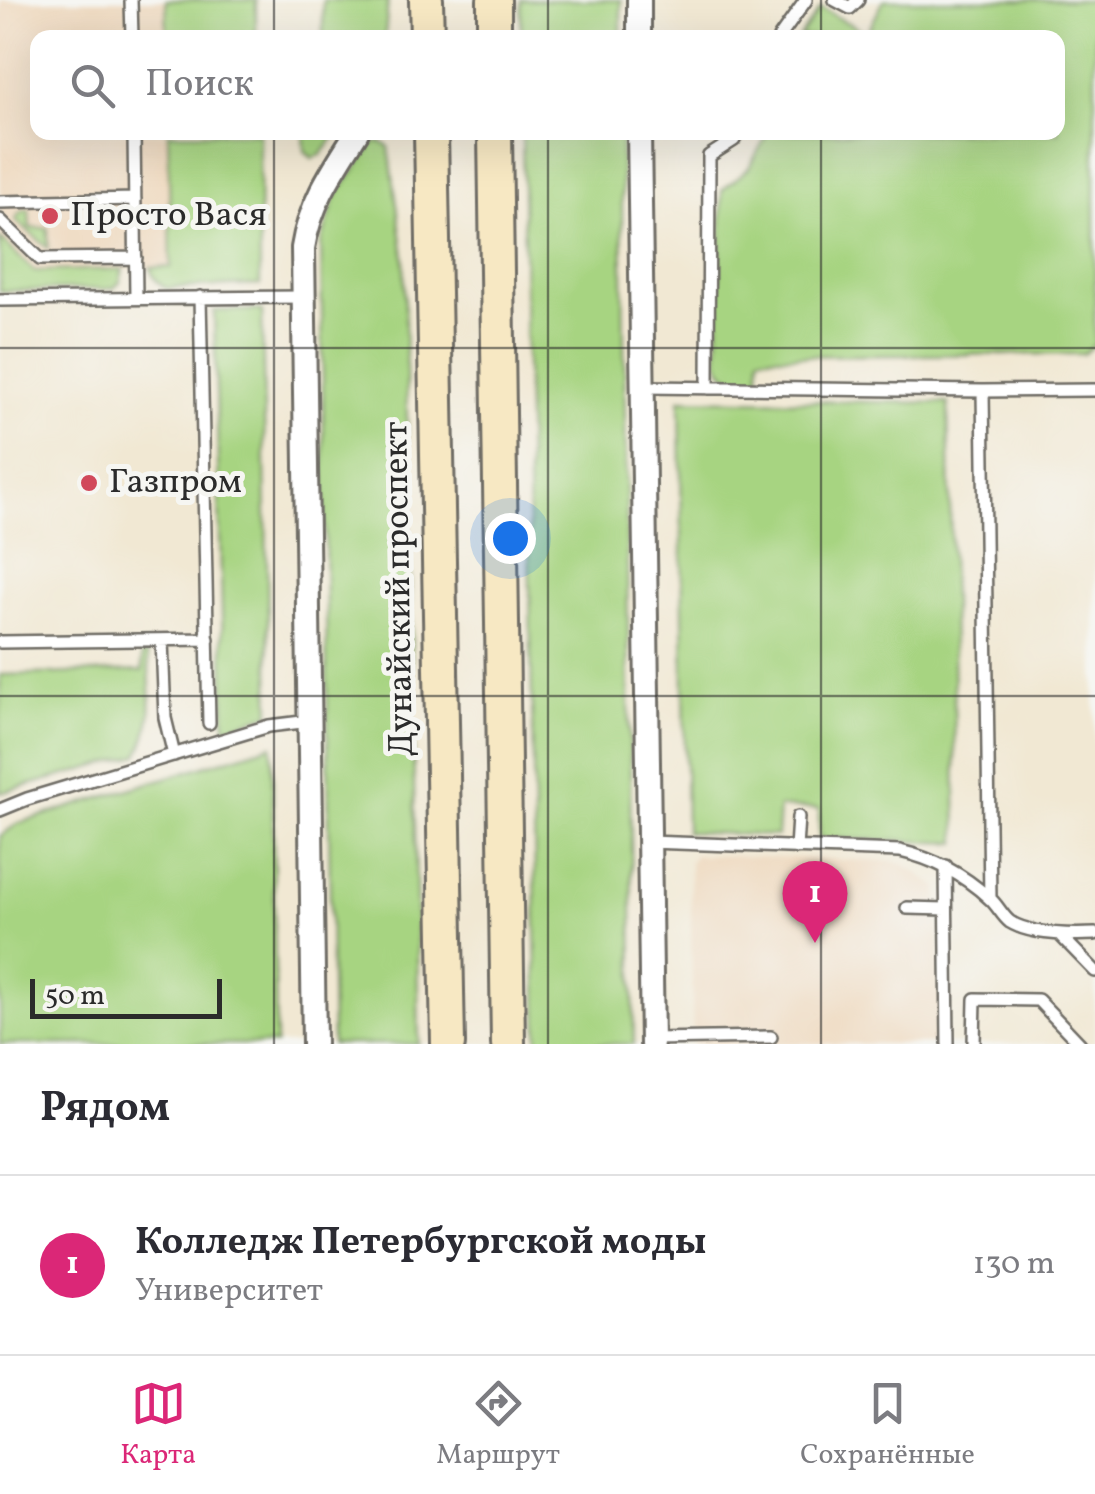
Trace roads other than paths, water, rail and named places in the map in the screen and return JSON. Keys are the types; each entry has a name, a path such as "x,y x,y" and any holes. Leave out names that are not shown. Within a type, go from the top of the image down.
{"main road":[{"path":"494,0 494,30"},
{"name":"Дунайский проспект","path":"431,140 448,1044"},
{"path":"495,140 508,1044"}],"street":[{"path":"639,0 639,30"},
{"path":"314,1044 302,248 307,218 320,189 353,140"},
{"path":"640,140 652,1042"}],"lane":[{"path":"131,0 132,30"},
{"path":"785,30 806,0"},
{"path":"835,0 850,8 858,0"},
{"path":"134,140 136,298"},
{"path":"708,388 709,156 734,140"},
{"path":"0,202 135,199"},
{"path":"0,220 40,260 136,258"},
{"path":"200,297 208,723"},
{"path":"0,300 303,297"},
{"path":"642,387 1095,390"},
{"path":"983,391 990,899"},
{"path":"0,642 208,639"},
{"path":"162,640 165,718 174,755"},
{"path":"0,810 268,726 310,721"},
{"path":"796,848 798,817"},
{"path":"648,842 900,851 946,866 990,899 1010,922 1060,935 1095,934"},
{"path":"946,866 948,1044"},
{"path":"907,908 946,909"},
{"path":"1060,935 1095,971"},
{"path":"974,1044 975,999 1038,1000 1080,1044"},
{"path":"652,1042 771,1037"}],"place":[{"name":"Просто Вася","path":"50,216"},
{"name":"Газпром","path":"89,483"},
{"name":"Колледж Петербургской моды","path":"815,943"}]}
